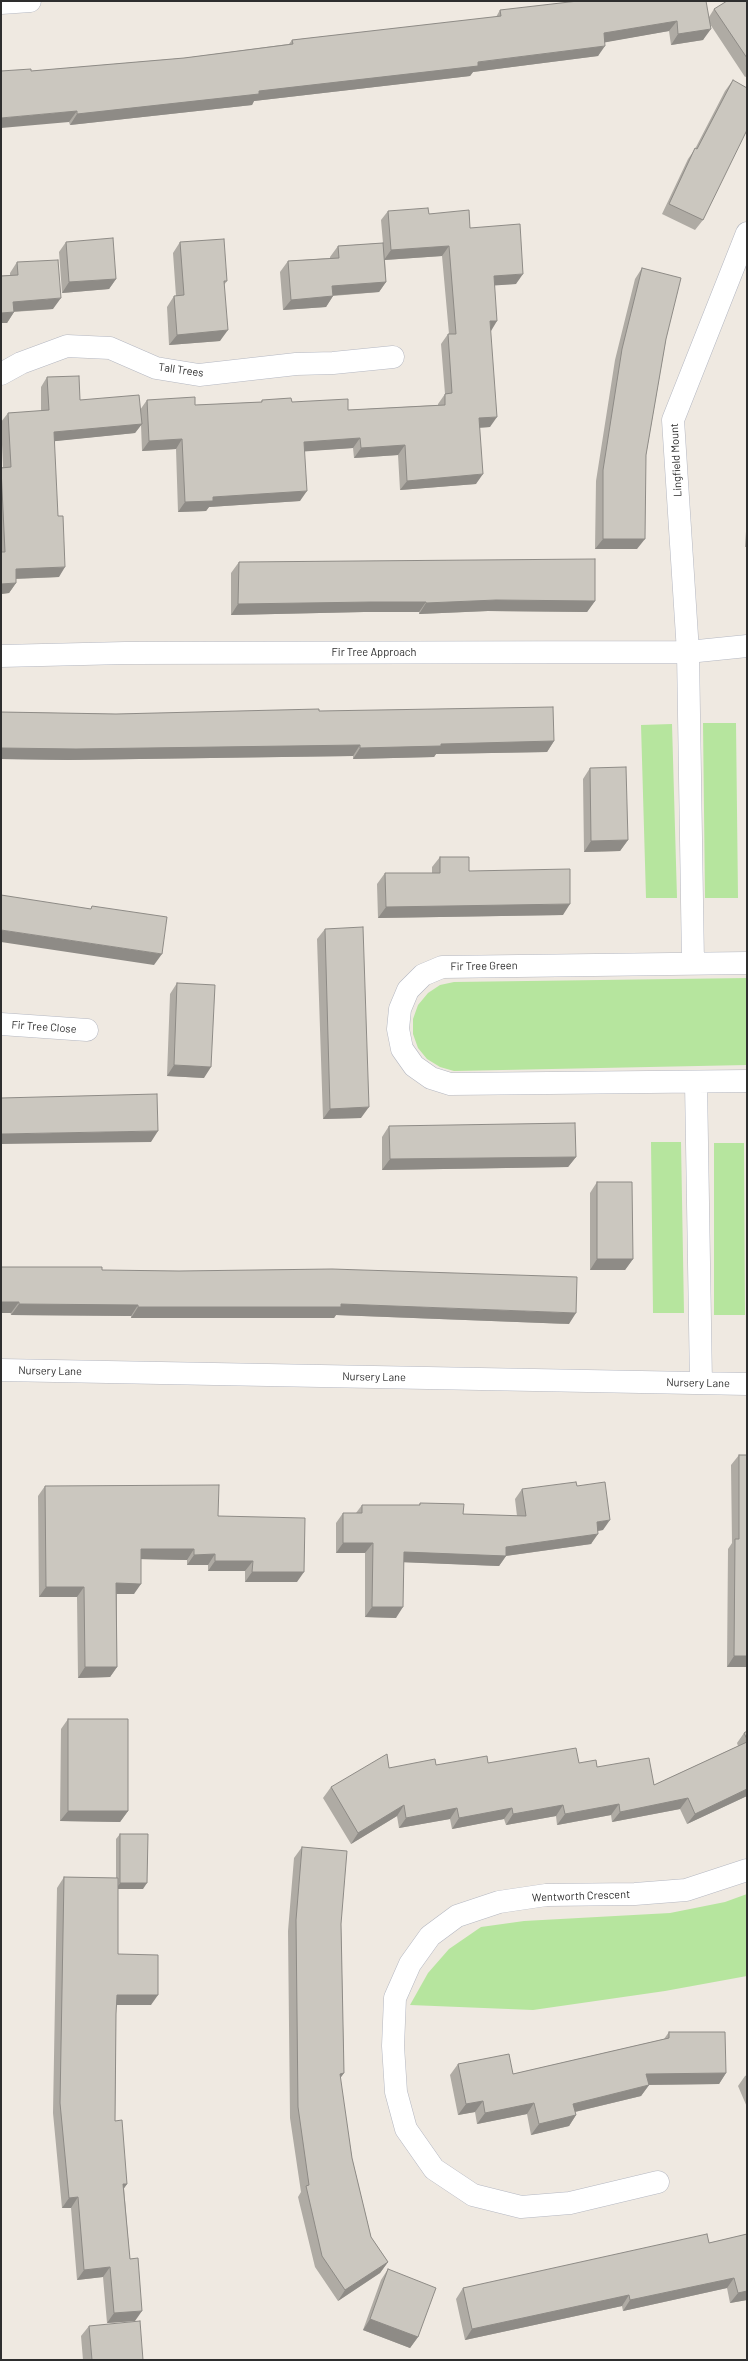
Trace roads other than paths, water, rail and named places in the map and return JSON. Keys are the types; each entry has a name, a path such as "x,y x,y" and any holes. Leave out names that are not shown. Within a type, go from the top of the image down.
{"street":[{"path":"1,3 30,1"},
{"name":"Lingfield Mount","path":"692,963 688,652 673,420 747,233"},
{"name":"Tall Trees","path":"1,374 21,362 67,346 110,348 156,368 199,374 296,364 333,363 393,357"},
{"name":"Fir Tree Approach","path":"1,656 133,653 688,652 747,646"},
{"name":"Fir Tree Green","path":"747,963 442,967 423,976 408,990 400,1009 398,1030 402,1049 414,1066 431,1078 450,1084 696,1083 747,1081"},
{"name":"Fir Tree Close","path":"1,1024 87,1030"},
{"path":"696,1083 701,1383"},
{"name":"Nursery Lane","path":"1,1370 747,1384"},
{"name":"Wentworth Crescent","path":"658,2182 570,2203 521,2207 473,2195 434,2169 406,2130 396,2092 393,2046 395,1998 410,1964 430,1936 457,1916 499,1902 546,1895 635,1894 686,1890 747,1870"}]}
